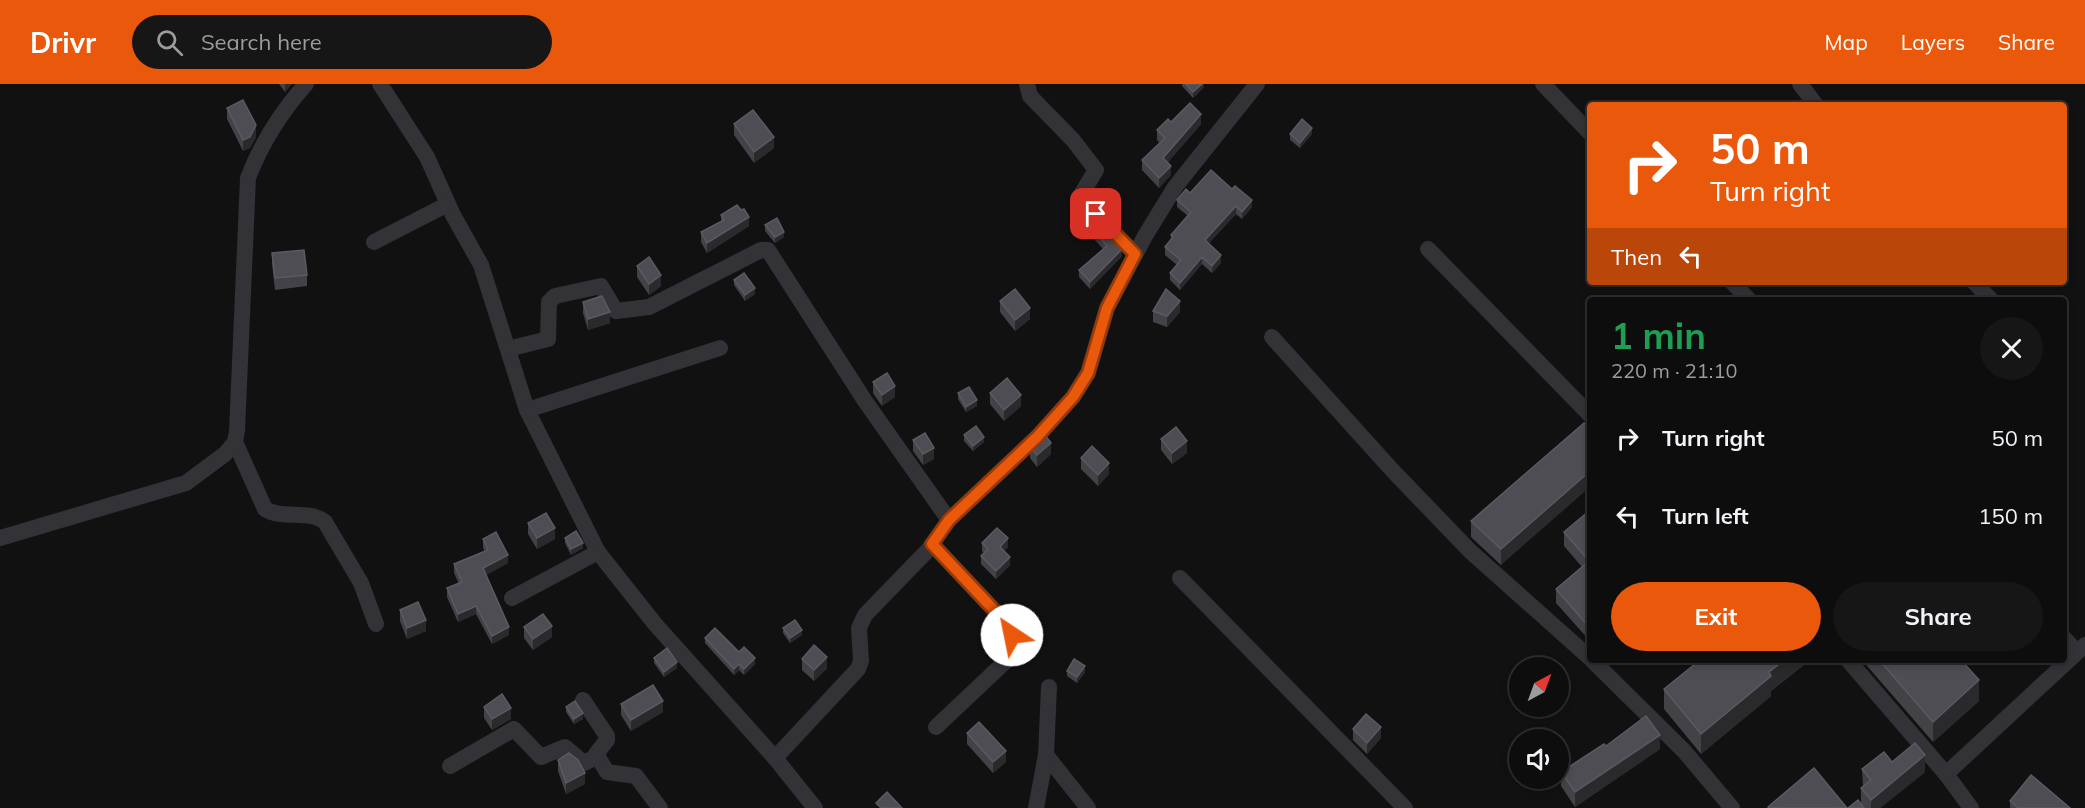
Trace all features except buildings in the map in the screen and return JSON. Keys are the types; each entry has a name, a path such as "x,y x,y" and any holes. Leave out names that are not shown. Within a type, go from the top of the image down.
{"street":[{"path":"306,84 256,156 248,178 247,252 235,442 265,509 272,513 317,517 325,522 361,583 376,624"},
{"path":"380,84 427,157 448,204 481,265 527,410 598,552 655,624 775,759 815,808"},
{"path":"1028,84 1030,96 1073,140 1096,170 1082,193 1084,201 1135,254"},
{"path":"775,759 858,669 861,661 858,628 862,621 932,544 949,520 1037,437 1073,397 1088,373 1107,308 1135,254 1175,187 1257,84"},
{"path":"1543,84 1587,130"},
{"path":"1800,84 1814,102"},
{"path":"374,242 448,204"},
{"path":"1428,249 1587,412"},
{"path":"508,349 548,339 549,302 555,296 601,286 616,311 642,308 761,250 768,250 865,402 949,520"},
{"path":"1735,285 1746,297"},
{"path":"1977,285 1988,297"},
{"path":"1272,337 1456,537 1587,655"},
{"path":"527,410 720,348"},
{"path":"0,538 173,488 202,473 225,454 235,442"},
{"path":"932,544 1010,627 1012,635 1007,660 936,727"},
{"path":"512,598 598,552"},
{"path":"1180,578 1405,808"},
{"path":"2067,640 2081,649 2067,662"},
{"path":"1595,663 1684,751 1732,808"},
{"path":"1851,663 1947,774 1971,808"},
{"path":"1947,774 2066,663"},
{"path":"1036,808 1046,755 1049,687"},
{"path":"450,766 514,729 542,757 564,747 584,763 596,757 607,736 583,700"},
{"path":"1046,755 1088,808"},
{"path":"596,757 609,773 636,776 660,808"}],"route":[{"path":"1012,635 1010,627 932,544 949,520 1037,437 1073,397 1088,373 1107,308 1135,254 1096,214"}]}
